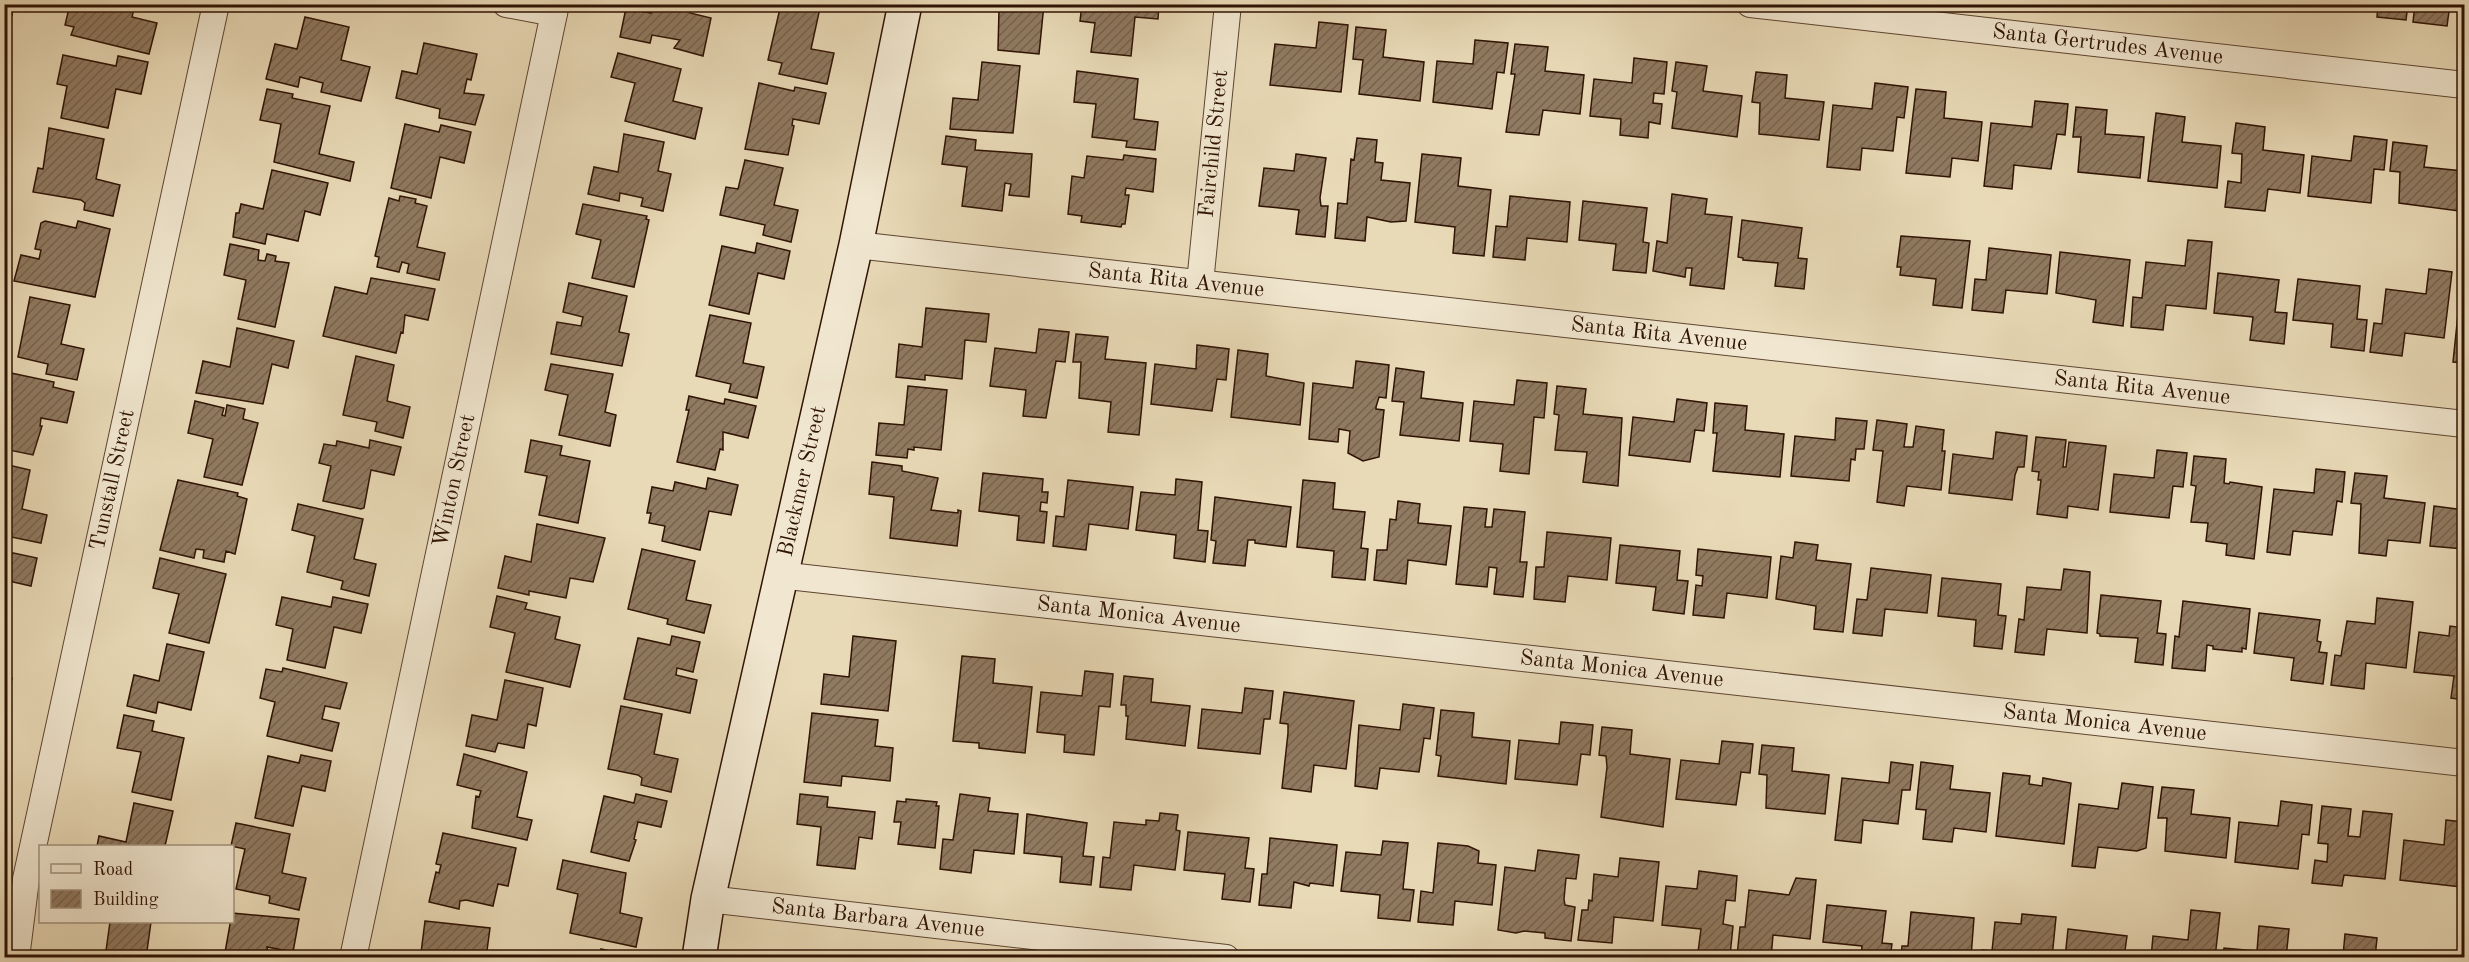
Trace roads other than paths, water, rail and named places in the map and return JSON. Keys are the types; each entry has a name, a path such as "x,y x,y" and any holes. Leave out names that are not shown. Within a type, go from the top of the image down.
{"street":[{"name":"Tunstall Street","path":"16,957 26,879 216,4"},
{"path":"506,4 555,9"},
{"name":"Blackmer Street","path":"699,957 708,899 779,575 856,245 905,4"},
{"name":"Fairchild Street","path":"1200,283 1228,4"},
{"name":"Santa Gertrudes Avenue","path":"1750,4 2464,85"},
{"name":"Winton Street","path":"353,957 555,9"},
{"name":"Santa Rita Avenue","path":"856,245 2464,424"},
{"name":"Santa Monica Avenue","path":"779,575 2464,763"},
{"name":"Santa Barbara Avenue","path":"708,899 1029,946 1226,957"}]}
